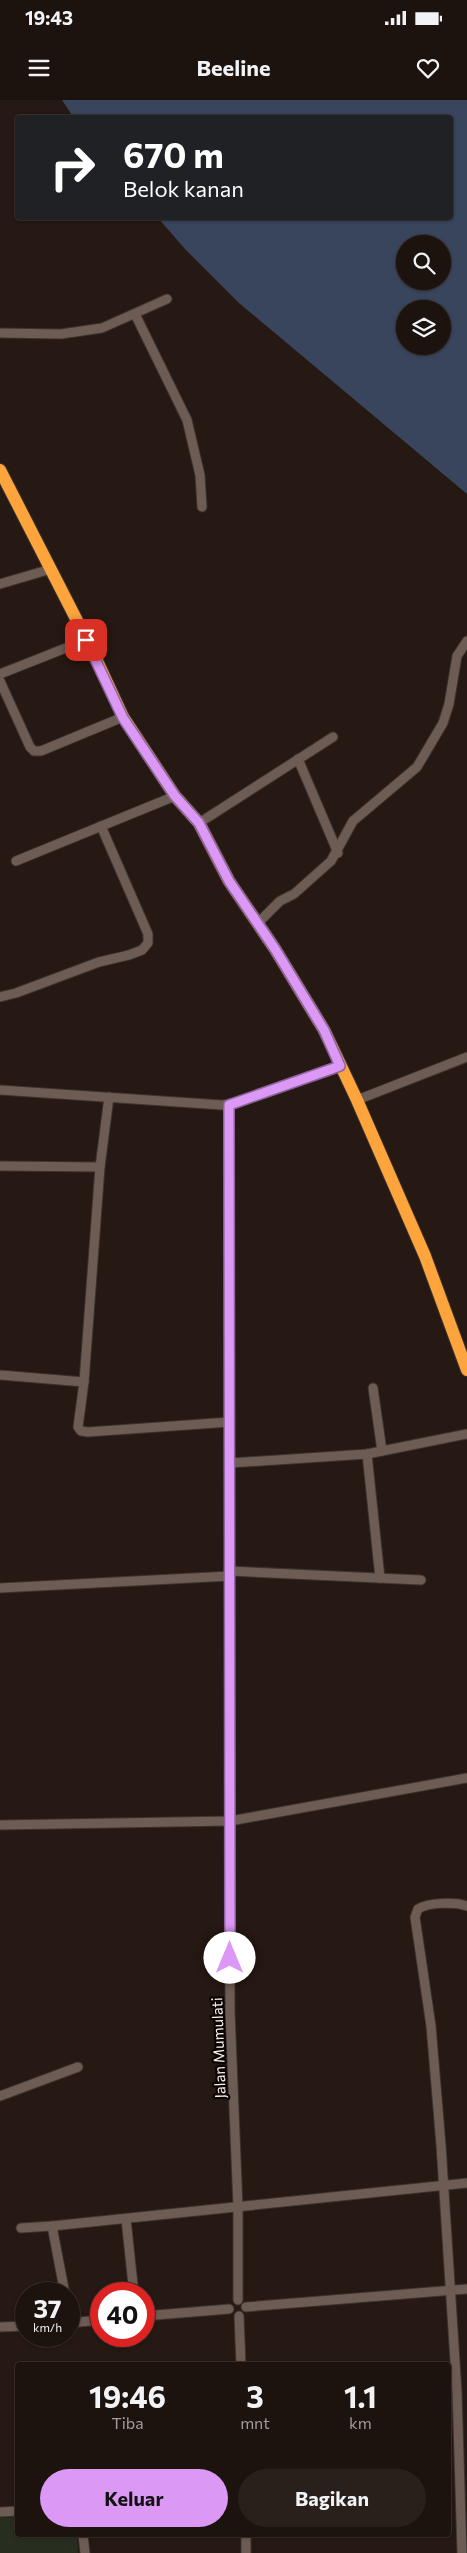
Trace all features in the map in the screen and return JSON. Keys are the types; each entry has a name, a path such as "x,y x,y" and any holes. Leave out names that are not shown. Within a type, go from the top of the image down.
{"highway":[{"path":"0,470 51,569 123,718 175,796 199,823 229,881 258,923 324,1030 357,1100 425,1256 467,1370"}],"street":[{"path":"0,333 81,332 114,324 167,299"},
{"path":"135,314 188,420 200,474 202,507"},
{"path":"0,584 51,569"},
{"path":"0,674 86,640"},
{"path":"258,923 280,900 294,894 326,866 338,853 353,821 413,773 426,755 446,714 457,656 467,641"},
{"path":"0,681 30,747 34,751 41,751 123,718"},
{"path":"199,823 333,737"},
{"path":"298,760 338,853"},
{"path":"16,862 175,796"},
{"path":"0,997 16,993 99,962 129,956 142,950 148,943 148,934 101,826"},
{"path":"357,1100 467,1057"},
{"path":"0,1090 229,1105 340,1066"},
{"path":"109,1097 100,1167 84,1382 78,1427 85,1432 230,1422"},
{"name":"Jalan Mumulati","path":"229,1105 230,2011 238,2207 238,2300"},
{"path":"0,1166 100,1167"},
{"path":"0,1375 84,1382"},
{"path":"374,1388 382,1451"},
{"path":"230,1463 367,1454 467,1434"},
{"path":"367,1454 380,1578"},
{"path":"0,1588 230,1573 421,1580"},
{"path":"0,1825 230,1821 467,1778"},
{"path":"462,2553 459,2440 444,2184 431,2026 415,1917 418,1909 423,1906 457,1904 467,1906"},
{"path":"0,2096 78,2066"},
{"path":"21,2228 126,2220 467,2183"},
{"path":"126,2220 133,2282"},
{"path":"52,2226 63,2282"},
{"path":"246,2307 244,2313 239,2316 232,2315 229,2309 232,2301 238,2300 246,2307 467,2289"},
{"path":"155,2315 229,2309"},
{"path":"239,2316 241,2362"},
{"path":"0,2327 15,2326"},
{"path":"451,2440 459,2440"},
{"path":"0,2512 15,2511"},
{"path":"83,2537 85,2553"},
{"path":"246,2537 246,2553"}],"green space":[{"path":"15,2517 15,2537 77,2537 78,2553 0,2553 0,2518"}],"water":[{"path":"62,100 467,100 467,494 239,303 185,249 160,220 453,220 453,115 72,115"}],"route":[{"path":"86,640 123,718 175,796 199,823 229,881 275,949 324,1030 340,1066 229,1105 231,1304 229,1603 230,1958"}]}
